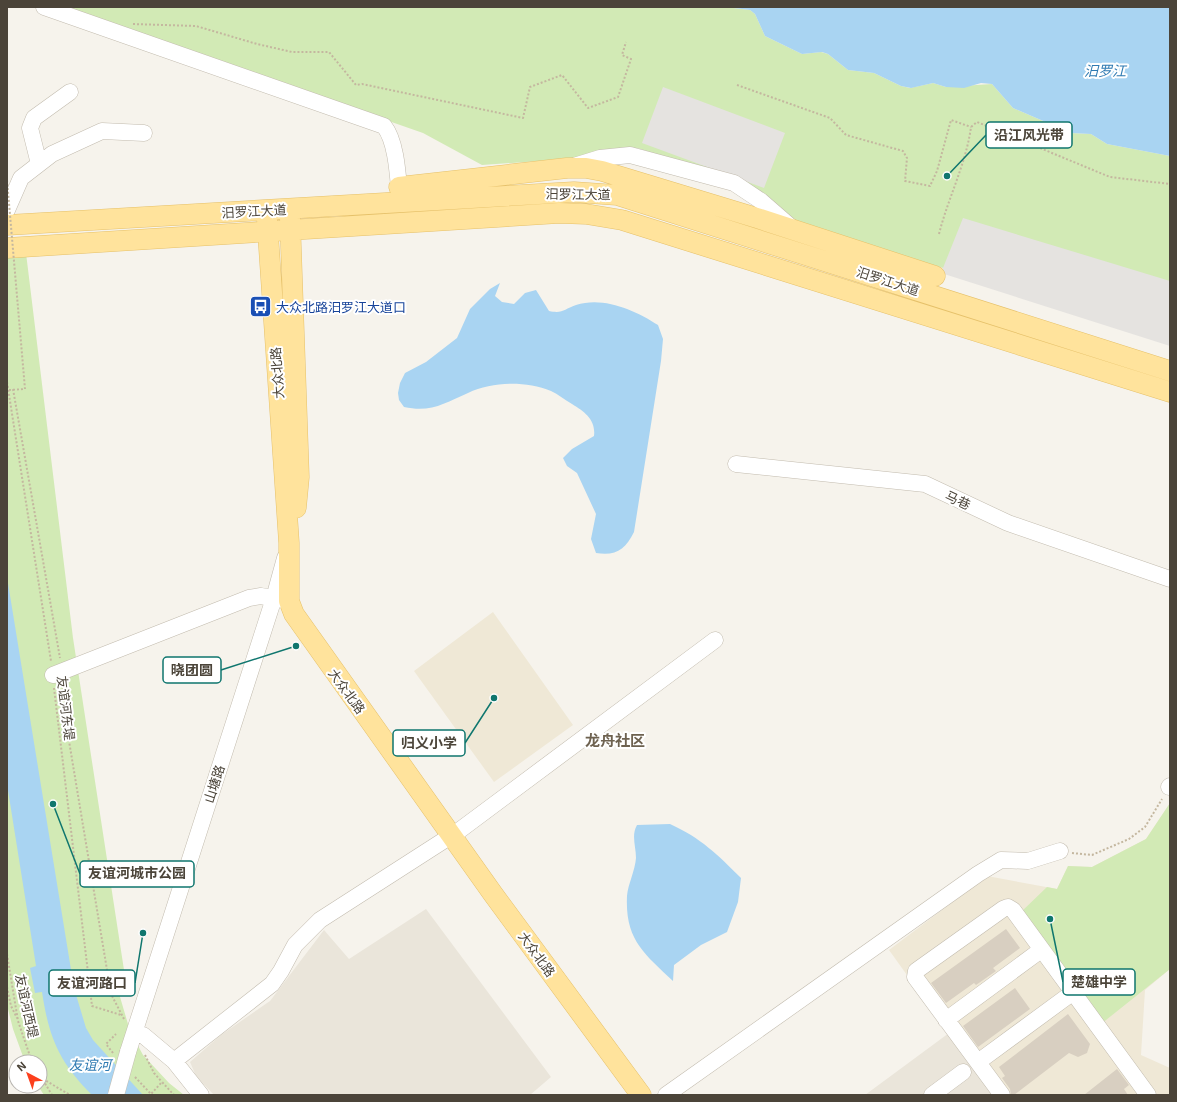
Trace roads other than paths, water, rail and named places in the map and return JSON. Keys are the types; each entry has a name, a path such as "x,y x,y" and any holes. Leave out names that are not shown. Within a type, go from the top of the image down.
{"main road":[{"path":"400,194 567,168 586,168 602,171 934,276"},
{"name":"汨罗江大道","path":"7,225 290,209 400,194 574,192 617,195 1170,371"},
{"name":"大众北路","path":"290,209 299,476 293,541 281,599 294,614 301,626 653,1095"},
{"name":"大众北路","path":"266,210 293,541 302,598 310,620 456,833 641,1095"},
{"name":"汨罗江大道","path":"7,248 559,213 586,214 615,219 1170,392"}],"street":[{"path":"44,7 384,126 391,138 400,194"},
{"path":"39,164 30,128 34,118 70,92"},
{"path":"7,210 21,178 52,154 102,131 144,133"},
{"path":"567,168 615,155 641,157 734,183 761,201 796,232"},
{"name":"马巷","path":"736,464 925,484 1008,523 1170,579"},
{"name":"山塘路","path":"136,1045 281,599 293,541"},
{"path":"58,673 249,598 281,599 297,606 310,620"},
{"path":"174,1061 272,984 295,945 320,920 456,833 715,640"},
{"path":"666,1095 978,874 1001,860 1028,861 1060,852"},
{"path":"1002,1095 915,977 916,971 1003,909 1008,907 1013,910 1072,993 1148,1095"},
{"path":"946,1020 1041,950"},
{"path":"978,1062 1072,993"},
{"path":"136,1045 174,1061 201,1095"},
{"path":"116,1095 136,1045"},
{"path":"126,1095 136,1045"},
{"path":"932,1095 962,1072"}],"water":[{"name":"汨罗江","path":"726,7 1170,7 1170,156 1107,144 1091,134 1071,133 1013,108 992,84 981,83 964,88 946,87 933,83 911,88 901,86 874,73 848,70 828,54 822,52 802,54 765,36 755,14 750,10"},
{"path":"500,283 495,296 502,302 514,304 525,293 536,290 549,311 561,311 586,303 608,303 639,314 658,325 663,339 661,361 634,532 627,543 619,550 609,554 596,553 591,539 596,514 577,473 567,466 563,458 572,449 594,436 593,425 589,417 559,395 531,385 499,384 478,389 430,408 414,409 404,407 399,400 398,393 400,383 405,373 426,362 457,338 470,309 490,289"},
{"name":"友谊河","path":"7,577 74,988 86,1028 93,1040 143,1095 92,1095 71,1071 57,1048 48,1023 42,992 35,993 30,968 36,966 7,784"},
{"path":"670,824 700,841 717,854 741,878 738,902 727,932 701,945 674,965 673,981 653,962 638,944 629,924 627,911 627,896 636,858 634,837 635,829 637,825"}],"place":[{"name":"沿江风光带","path":"947,176"},
{"name":"大众北路汨罗江大道口","path":"260,307"},
{"name":"晓团圆","path":"296,646"},
{"name":"归义小学","path":"494,698"},
{"name":"友谊河城市公园","path":"53,804"},
{"name":"楚雄中学","path":"1050,919"},
{"name":"友谊河路口","path":"143,933"}],"district":[{"name":"龙舟社区","path":"615,741"}]}
